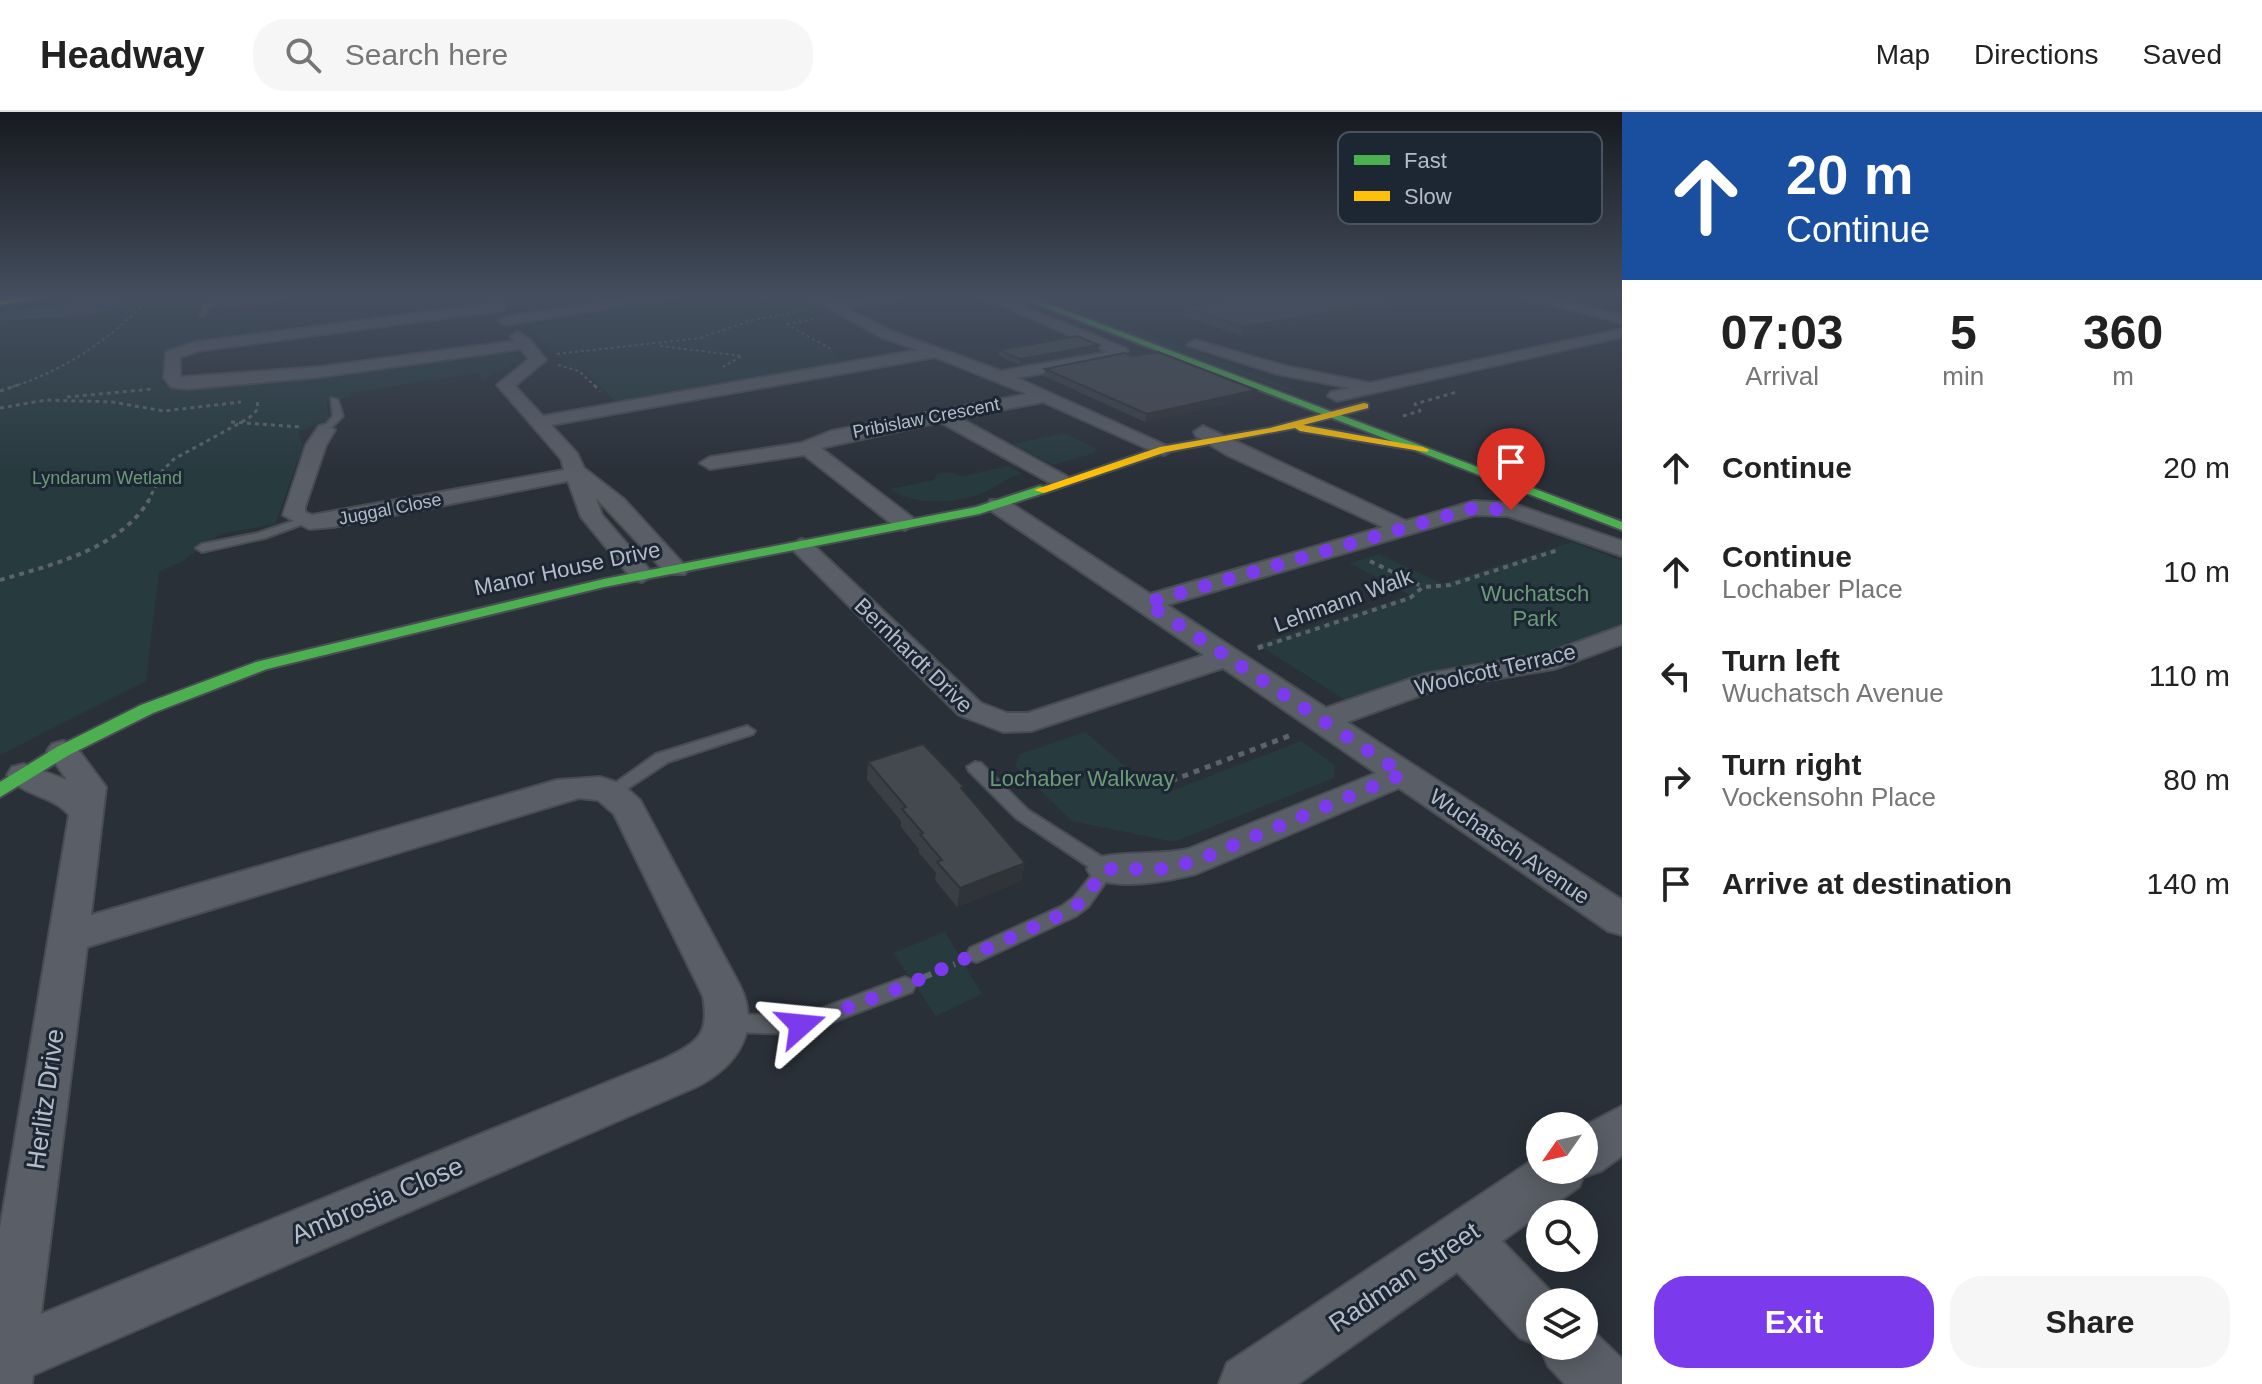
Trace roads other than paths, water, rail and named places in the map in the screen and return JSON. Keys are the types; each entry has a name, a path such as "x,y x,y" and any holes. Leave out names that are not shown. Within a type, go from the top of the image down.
{"street":[{"path":"174,355 171,357 172,378 177,383 319,372 442,355"},
{"path":"535,355 538,360 505,385 570,457 579,473 592,517 642,575"},
{"path":"538,422 918,355"},
{"path":"945,355 1000,376 1144,455"},
{"path":"1000,376 1113,355"},
{"path":"1147,355 1261,408 1337,396 1517,355"},
{"path":"1224,355 1387,414"},
{"path":"1230,355 1283,371 1378,386"},
{"path":"1364,406 1436,386 1490,361"},
{"path":"1035,394 1164,449"},
{"name":"Pribislaw Crescent","path":"710,463 809,448 824,439 1035,394"},
{"path":"1299,403 1622,526"},
{"name":"Manor House Drive","path":"12,783 63,751 147,709 262,665 642,575 998,505 1061,481 1164,449 1214,437 1286,427 1364,406"},
{"name":"Manor House Drive","path":"1214,437 1261,408"},
{"path":"942,415 1061,481"},
{"path":"1286,427 1326,431 1391,447 1423,450"},
{"path":"302,521 294,515 294,507 316,445 326,430"},
{"path":"1214,437 1403,528"},
{"path":"809,448 905,523"},
{"path":"579,473 616,504 676,569"},
{"name":"Juggal Close","path":"302,521 333,520 579,473"},
{"name":"Wuchatsch Avenue","path":"998,505 1228,657 1308,727 1403,774 1622,920"},
{"path":"1146,603 1474,508 1493,507 1622,549"},
{"name":"Bernhardt Drive","path":"801,546 970,709 990,720 1031,722 1228,657"},
{"name":"Woolcott Terrace","path":"1308,727 1435,680 1554,660 1622,634"},
{"name":"Herlitz Drive","path":"5,1370 87,813 89,787 63,751"},
{"path":"1106,869 1161,869 1196,861 1403,774"},
{"path":"12,783 72,795 87,813"},
{"path":"69,937 570,788 600,787 612,791 628,808 720,989 729,1023"},
{"name":"Ambrosia Close","path":"5,1370 680,1073 714,1052 729,1023"},
{"path":"1598,1144 1622,1128"},
{"name":"Radman Street","path":"1248,1384 1540,1184"},
{"path":"1461,1238 1526,1304"},
{"path":"1582,1360 1606,1384"}],"lane":[{"path":"326,430 338,416 334,400"},
{"path":"202,548 261,536 302,521"},
{"path":"612,791 662,758 747,731"},
{"path":"975,767 1040,828 1106,869 1081,902 1069,911 977,954"},
{"path":"729,1023 801,1025 818,1022 905,986"}],"park label":[{"name":"Lyndarum Wetland","path":"107,478"},
{"name":"Wuchatsch Park","path":"1535,606"},
{"name":"Lochaber Walkway","path":"1082,778"}]}
